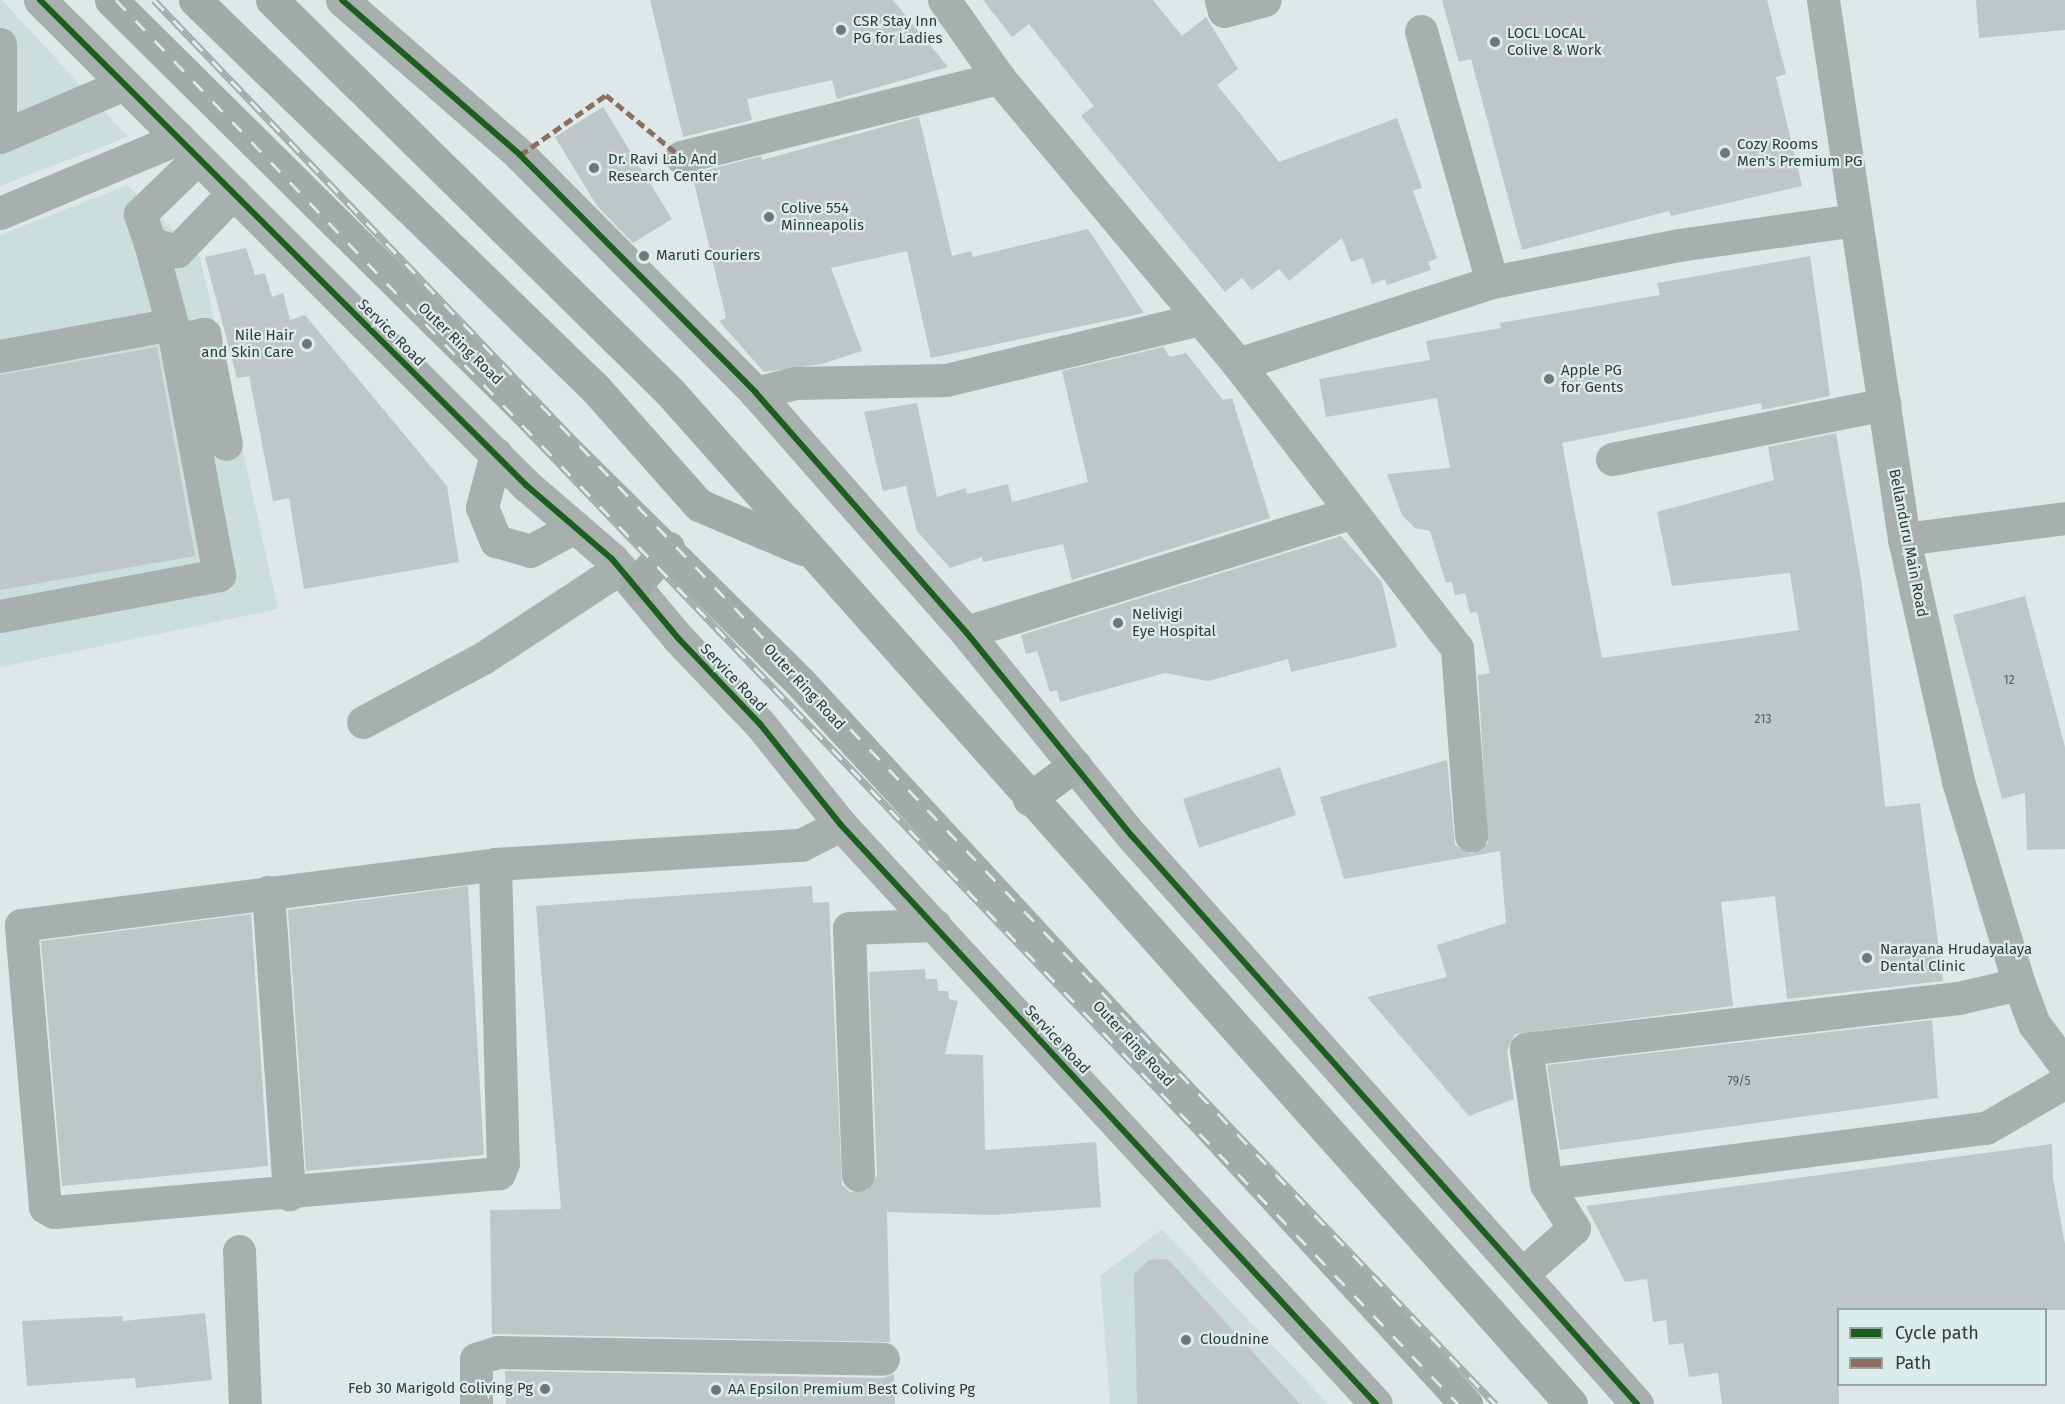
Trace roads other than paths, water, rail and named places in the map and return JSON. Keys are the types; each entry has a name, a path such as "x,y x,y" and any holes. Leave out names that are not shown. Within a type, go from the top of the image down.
{"highway":[{"path":"195,0 595,388 699,505 814,554"},
{"path":"272,0 670,392 1029,799 1571,1404"},
{"name":"Outer Ring Road","path":"114,3 668,548 799,681 1466,1404"},
{"path":"628,577 668,548"},
{"path":"1029,799 1075,765"}],"street":[{"name":"Service Road","path":"40,0 496,454 628,577 678,638 760,724 841,825 1376,1404"},
{"path":"342,0 520,155 756,393 966,632 1075,765 1471,1214 1575,1339 1637,1404"},
{"path":"944,0 999,78 1238,364 1457,648 1471,835"},
{"path":"1221,0 1224,11 1265,0"},
{"name":"Bellanduru Main Road","path":"1822,0 1904,539 1958,781 2019,984 2034,1024 2065,1065"},
{"path":"1420,31 1492,282"},
{"path":"0,44 0,126"},
{"path":"681,157 999,78"},
{"path":"0,137 124,84"},
{"path":"0,213 189,148"},
{"path":"0,616 219,575 174,332 140,214 189,148"},
{"path":"150,243 177,251 233,193"},
{"path":"1238,364 1492,282 1679,244 1854,220"},
{"path":"756,393 795,383 946,380 1200,319"},
{"path":"1,350 174,332 204,334 226,444"},
{"path":"1612,459 1884,404"},
{"path":"496,454 482,507 496,541 530,551 575,527"},
{"path":"966,632 1351,513"},
{"path":"1904,539 2065,518"},
{"path":"363,722 628,577"},
{"path":"495,864 502,1168 494,1174 289,1194 54,1212 45,1207 21,925 495,864 801,845 841,825"},
{"path":"268,892 289,1194"},
{"path":"858,1174 849,928 935,925"},
{"path":"1522,1274 1574,1228 1546,1184 1526,1050 1958,998 2019,984"},
{"path":"1546,1184 1986,1128 2065,1082"},
{"path":"239,1251 244,1404"},
{"path":"476,1404 476,1359 498,1352 883,1359"}],"railway":[{"path":"116,0 1458,1404"},
{"path":"154,0 1495,1404"}],"place":[{"name":"CSR Stay Inn PG for Ladies","path":"841,30"},
{"name":"LOCL LOCAL Colive & Work","path":"1495,42"},
{"name":"Cozy Rooms Men's Premium PG","path":"1725,153"},
{"name":"Dr. Ravi Lab And Research Center","path":"594,168"},
{"name":"Colive 554 Minneapolis","path":"769,217"},
{"name":"Maruti Couriers","path":"644,256"},
{"name":"Nile Hair and Skin Care","path":"307,344"},
{"name":"Apple PG for Gents","path":"1549,379"},
{"name":"Nelivigi Eye Hospital","path":"1118,623"},
{"name":"Narayana Hrudayalaya Dental Clinic","path":"1867,958"},
{"name":"Cloudnine","path":"1186,1340"},
{"name":"Feb 30 Marigold Coliving Pg","path":"545,1389"},
{"name":"AA Epsilon Premium Best Coliving Pg","path":"716,1390"}]}
